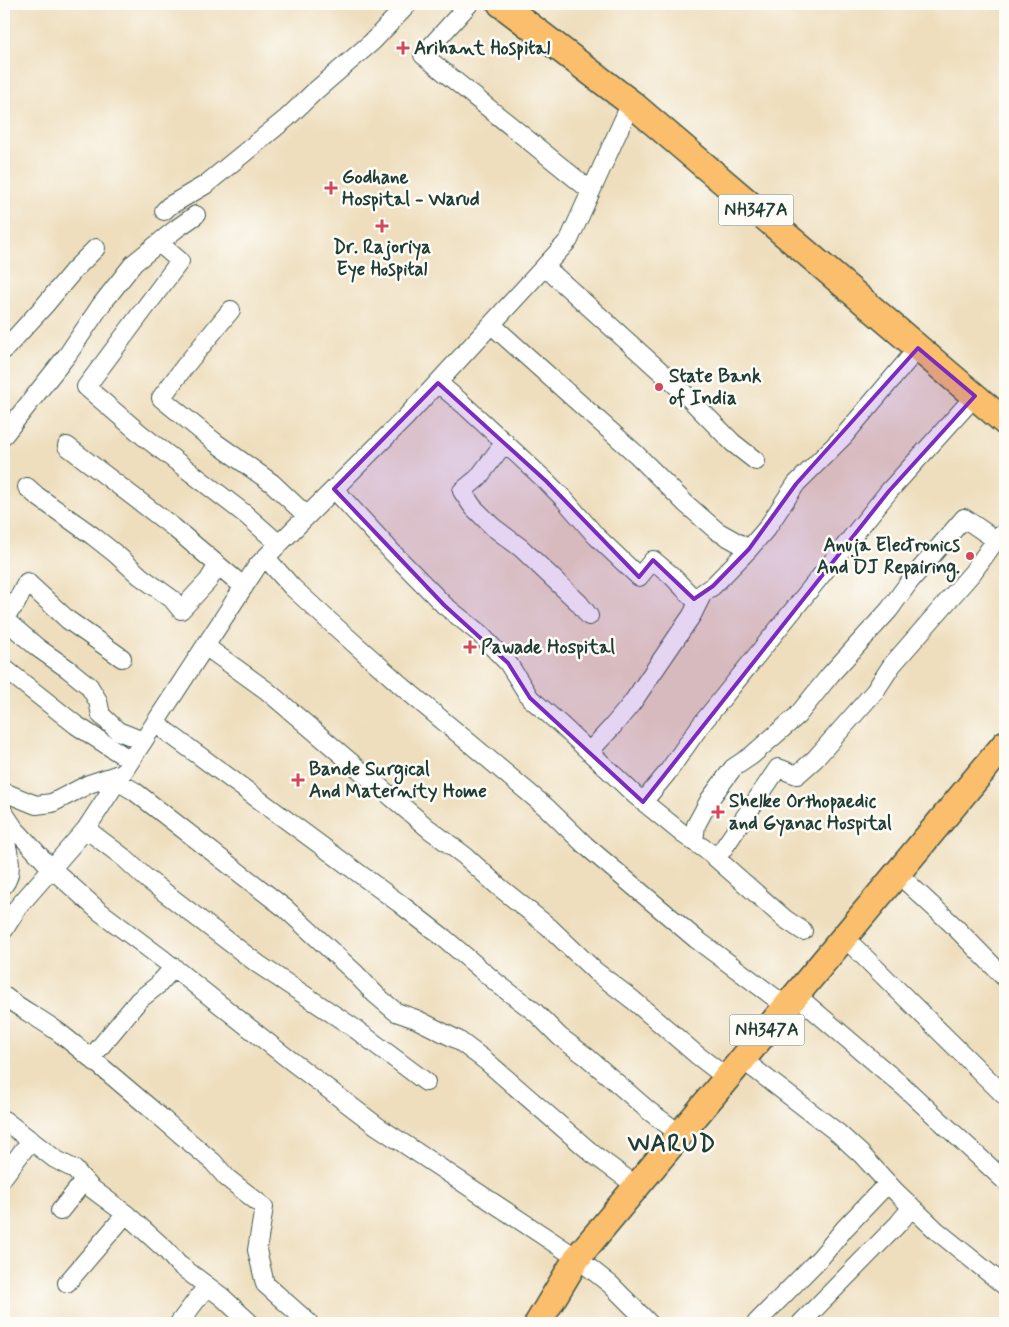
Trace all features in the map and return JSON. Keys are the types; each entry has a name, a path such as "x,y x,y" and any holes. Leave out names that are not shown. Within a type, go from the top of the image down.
{"highway":[{"name":"NH347A","path":"501,4 631,103 1005,422"},
{"name":"NH347A","path":"538,1323 638,1187 680,1134 741,1069 796,1002 850,942 903,878 1005,744"},
{"path":"903,878 1005,767"},
{"path":"554,1323 582,1262 741,1069"}],"street":[{"path":"164,211 169,206 205,185 287,118 372,42 408,4"},
{"path":"470,4 424,55 591,191"},
{"path":"4,930 18,907 86,829 258,565 406,418 569,240 631,103"},
{"path":"4,435 68,354 101,305 134,263 196,215"},
{"path":"160,243 180,261 86,387 142,435 245,514 279,544"},
{"path":"4,350 74,270 96,248"},
{"path":"545,267 679,388 733,443 756,461"},
{"path":"231,310 161,398 216,443 272,483 307,516"},
{"path":"492,325 636,454 686,504 717,531 749,549"},
{"path":"438,383 564,499 596,536 639,577 653,560 671,575 694,599 713,586 749,549 796,484 843,436 918,348"},
{"path":"643,802 700,726 889,491 975,396"},
{"path":"504,442 483,472 462,491 473,507 493,527 521,548 579,602 590,616"},
{"path":"67,446 173,526 244,587"},
{"path":"27,487 36,496 117,554 140,576 172,599 181,610 208,581 218,565"},
{"path":"334,489 444,605 479,633 508,663 530,698 643,802 717,858 785,919 803,931"},
{"path":"694,842 696,825 705,808 733,768 751,756 797,716 834,669 890,610 910,581 964,518 1001,536 973,572 892,665 875,692 815,759 797,775 778,768 717,858"},
{"path":"266,558 306,600 404,688 547,808 584,845 696,939 796,1002 906,1088 1005,1181"},
{"path":"122,658 68,620 27,582 15,605 4,618 38,648 89,686 98,701 101,715 118,731 143,741"},
{"path":"589,752 632,703 692,616 703,593"},
{"path":"206,646 266,690 429,829 465,856 498,886 549,927 595,971 633,1000 697,1055 741,1069 838,1134 861,1154 912,1208 937,1231 1005,1286"},
{"path":"4,668 76,725 123,772 134,792 286,909 396,1012 416,1019 458,1040 486,1061 593,1154 638,1187"},
{"path":"155,723 444,938 498,984 535,1012 560,1037 587,1057 649,1111 680,1134"},
{"path":"4,792 36,805 52,803 89,784 123,772"},
{"path":"4,813 14,828 51,868 99,911 174,967 286,1057 377,1126 582,1262 611,1285 649,1323"},
{"path":"86,829 123,856 147,878 258,964 354,1028 426,1082"},
{"path":"4,835 10,869 4,885"},
{"path":"903,878 1005,978"},
{"path":"850,942 1005,1096"},
{"path":"91,1058 139,1000 158,985 174,967"},
{"path":"4,996 20,1009 59,1033 91,1058 213,1162 227,1178 264,1206 257,1250 265,1284 309,1323"},
{"path":"4,1120 55,1159 74,1169 91,1188 126,1214 166,1250 178,1264 222,1297 250,1323"},
{"path":"4,1176 31,1140"},
{"path":"60,1211 84,1181"},
{"path":"756,1323 821,1257 845,1228 888,1183"},
{"path":"801,1323 912,1208"},
{"path":"66,1283 126,1214"},
{"path":"179,1323 207,1286"}],"highlighted area":[{"path":"918,348 975,396 889,491 643,802 530,698 508,663 444,605 334,489 438,383 546,481 639,577 653,560 694,599 713,586 749,549 796,484"}],"place":[{"name":"Arihant Hospital","path":"403,48"},
{"name":"Godhane Hospital - Warud","path":"331,188"},
{"name":"Dr. Rajoriya Eye Hospital","path":"382,226"},
{"name":"State Bank of India","path":"659,387"},
{"name":"Anuja Electronics And DJ Repairing.","path":"970,556"},
{"name":"Pawade Hospital","path":"470,647"},
{"name":"Bande Surgical And Maternity Home","path":"298,780"},
{"name":"Shelke Orthopaedic and Gyanac Hospital","path":"718,812"}],"district":[{"name":"WARUD","path":"672,1144"}]}
